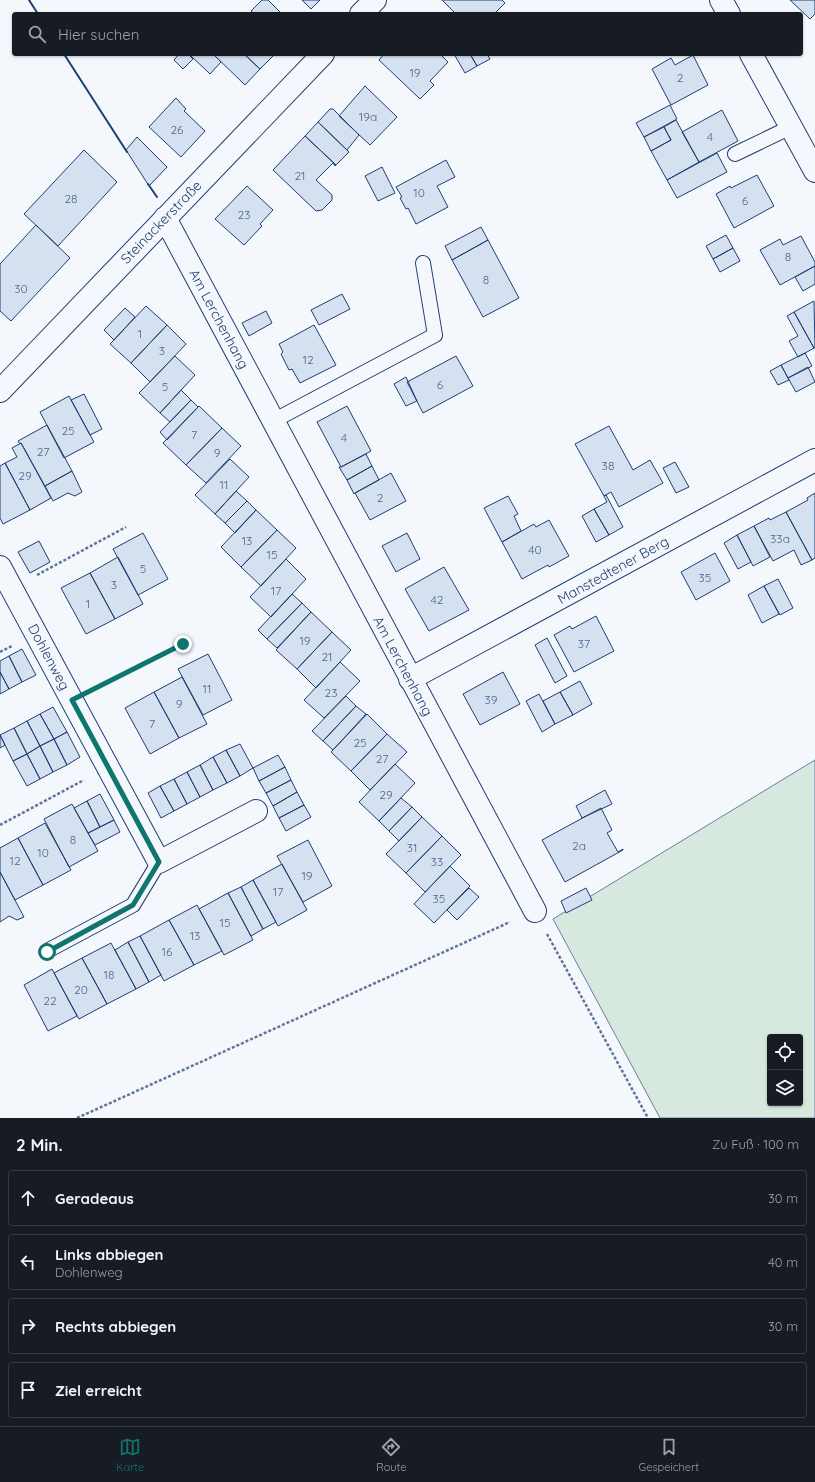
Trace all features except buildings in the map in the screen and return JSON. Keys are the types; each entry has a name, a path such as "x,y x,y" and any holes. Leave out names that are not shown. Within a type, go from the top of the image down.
{"street":[{"path":"363,12 375,0"},
{"path":"721,0 728,12"},
{"name":"Steinackerstraße","path":"0,391 321,56"},
{"path":"752,56 815,171"},
{"name":"Am Lerchenhang","path":"165,218 535,911"},
{"name":"Manstedtener Berg","path":"410,679 815,460"},
{"name":"Dohlenweg","path":"0,567 159,862"},
{"path":"159,862 256,811"}],"lane":[{"path":"735,154 791,127"},
{"path":"273,421 435,335 423,263"},
{"path":"47,952 133,905 159,862"}],"path":[{"path":"12,589 126,527"},
{"path":"72,700 183,644"},
{"path":"0,825 108,767"},
{"path":"77,1118 535,911 648,1118"}],"shaded area":[{"path":"815,760 815,1118 660,1118 553,919"}],"wall":[{"path":"29,0 37,12"},
{"path":"65,56 127,152"},
{"path":"148,184 157,197"}],"route":[{"path":"47,952 133,905 159,862 72,700 183,644"}]}
